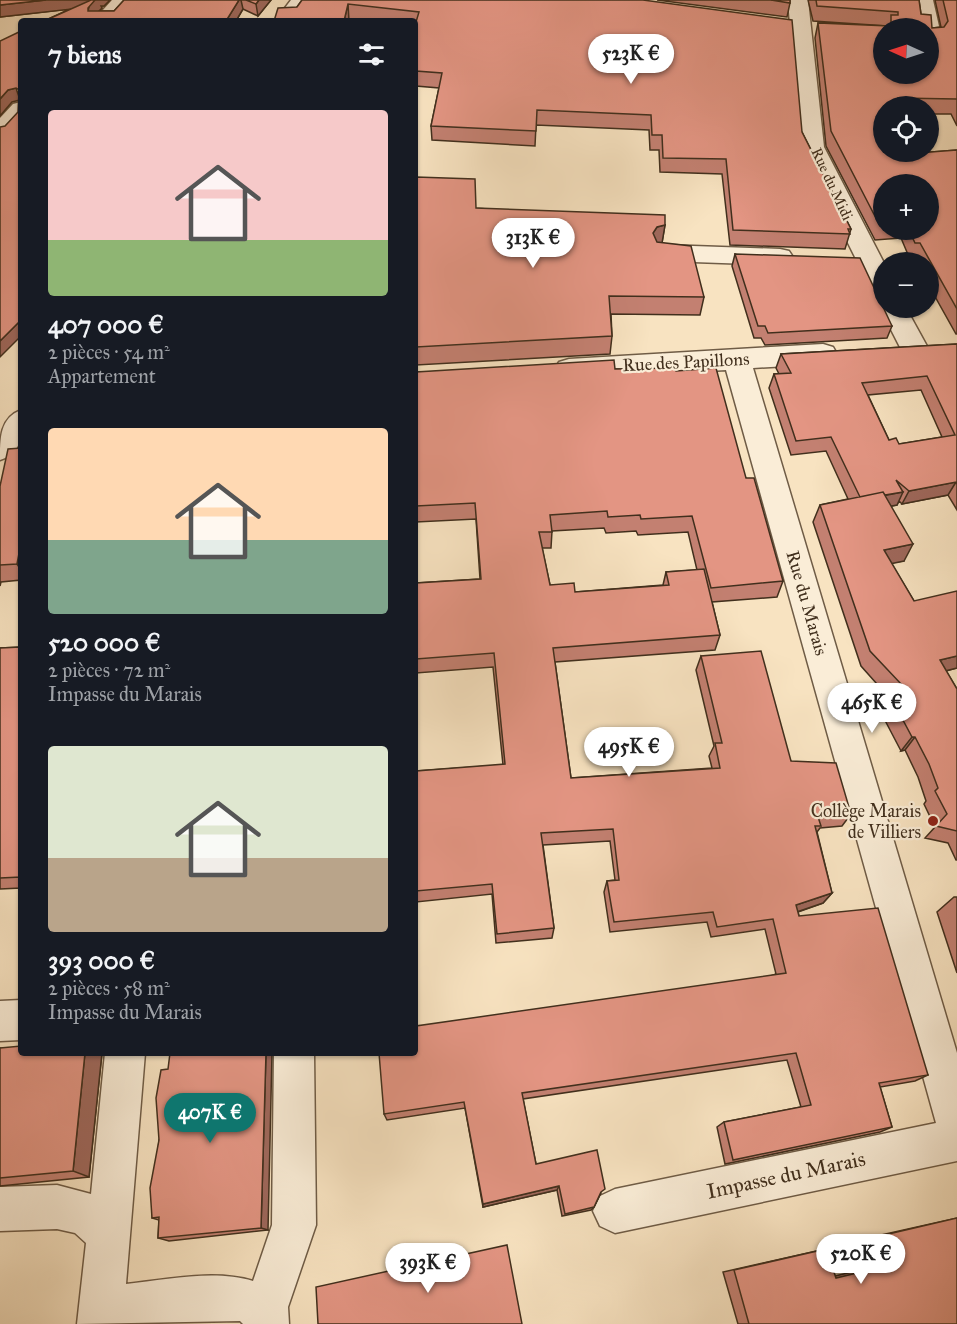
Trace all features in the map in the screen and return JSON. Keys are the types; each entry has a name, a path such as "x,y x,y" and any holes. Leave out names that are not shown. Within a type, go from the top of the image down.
{"street":[{"path":"107,18 124,0"},
{"path":"288,18 302,0"},
{"name":"Rue du Midi","path":"798,0 812,147 858,260 873,277"},
{"path":"923,0 930,18"},
{"path":"775,25 827,31"},
{"path":"0,130 18,112"},
{"path":"665,253 802,258"},
{"path":"898,318 914,348"},
{"name":"Rue des Papillons","path":"546,370 843,353"},
{"name":"Rue du Marais","path":"737,360 957,1123"},
{"path":"0,408 18,417"},
{"path":"0,449 18,423"},
{"path":"0,1021 18,1020"},
{"path":"125,1056 101,1316 216,1299 240,1299 266,1316 294,1225 294,1056"},
{"name":"Impasse du Marais","path":"615,1211 957,1140"},
{"path":"0,1209 57,1207 87,1215 109,1235"}],"building":[{"path":"0,0 46,0 0,5"},
{"path":"91,0 95,0 88,11 114,11 124,0 239,0 228,18 51,18"},
{"path":"246,0 259,0 256,4"},
{"path":"302,0 643,0 792,20 802,132 851,229 848,229 850,234 733,230 726,159 663,158 662,135 652,135 651,115 537,110 536,131 431,126 442,73 418,71 419,12 348,4 345,18 275,18 278,8 297,7"},
{"path":"771,0 790,0 790,3"},
{"path":"816,0 919,0 921,14 931,15 931,18 891,18 891,15 898,15 898,12 817,6"},
{"path":"943,0 957,0 957,99 939,99 939,96 873,96 873,162 939,162 939,151 957,150 957,309 939,277 939,252 925,252 920,243 915,243 914,240 939,240 939,174 873,174 873,212 831,131 818,23 873,25 873,84 939,84 939,27 944,27 948,21"},
{"path":"18,32 18,89 8,90 0,99 0,41"},
{"path":"18,112 18,323 0,341 0,127 5,126"},
{"path":"418,177 475,179 476,208 665,215 665,225 657,227 653,233 657,242 691,246 704,297 609,296 612,336 418,347"},
{"path":"735,254 860,258 873,286 873,318 888,318 892,326 768,333 765,326 758,326"},
{"path":"957,344 957,484 956,482 909,491 896,480 903,492 885,495 883,492 860,497 831,437 796,441 774,374 791,373 781,354","holes":["927,376 955,435 899,444 896,438 889,440 862,383"]},
{"path":"614,360 615,369 674,368 676,371 716,368 746,478 754,478 783,581 711,588 692,516 641,519 640,515 608,517 607,511 550,515 552,532 539,532 550,585 574,583 575,592 669,585 666,572 704,569 720,635 553,648 571,778 720,768 715,743 722,743 701,656 761,651 791,761 836,763 851,814 818,817 821,826 815,826 832,893 796,905 799,916 878,908 928,1075 879,1083 892,1127 733,1160 724,1122 811,1105 796,1053 522,1093 536,1164 597,1150 605,1189 601,1192 594,1207 565,1214 559,1186 483,1204 464,1102 384,1114 379,1056 418,1056 418,1026 786,973 773,919 717,927 713,912 614,922 607,881 619,880 613,829 541,833 554,928 497,934 492,884 418,891 418,771 505,764 494,653 418,659 418,583 481,579 475,503 418,506 418,372"},
{"path":"18,448 18,559 17,564 0,565 0,486 8,449"},
{"path":"883,492 913,544 884,550 914,601 957,591 957,656 940,660 957,689 957,831 936,826 947,814 935,791 938,788 915,737 912,737 887,690 903,686 870,651 820,505"},
{"path":"18,647 18,877 0,878 0,648"},
{"path":"18,1046 18,1056 85,1056 73,1171 0,1178 0,1048"},
{"path":"170,1056 266,1056 261,1228 158,1238 159,1217 152,1218 150,1188 159,1140 156,1098 161,1070 168,1069"},
{"path":"957,1218 957,1324 749,1324 734,1270 826,1249 836,1278 890,1265 880,1236"},
{"path":"507,1245 522,1324 318,1324 316,1287"}],"place":[{"name":"Collège Marais de Villiers","path":"933,821"}]}
